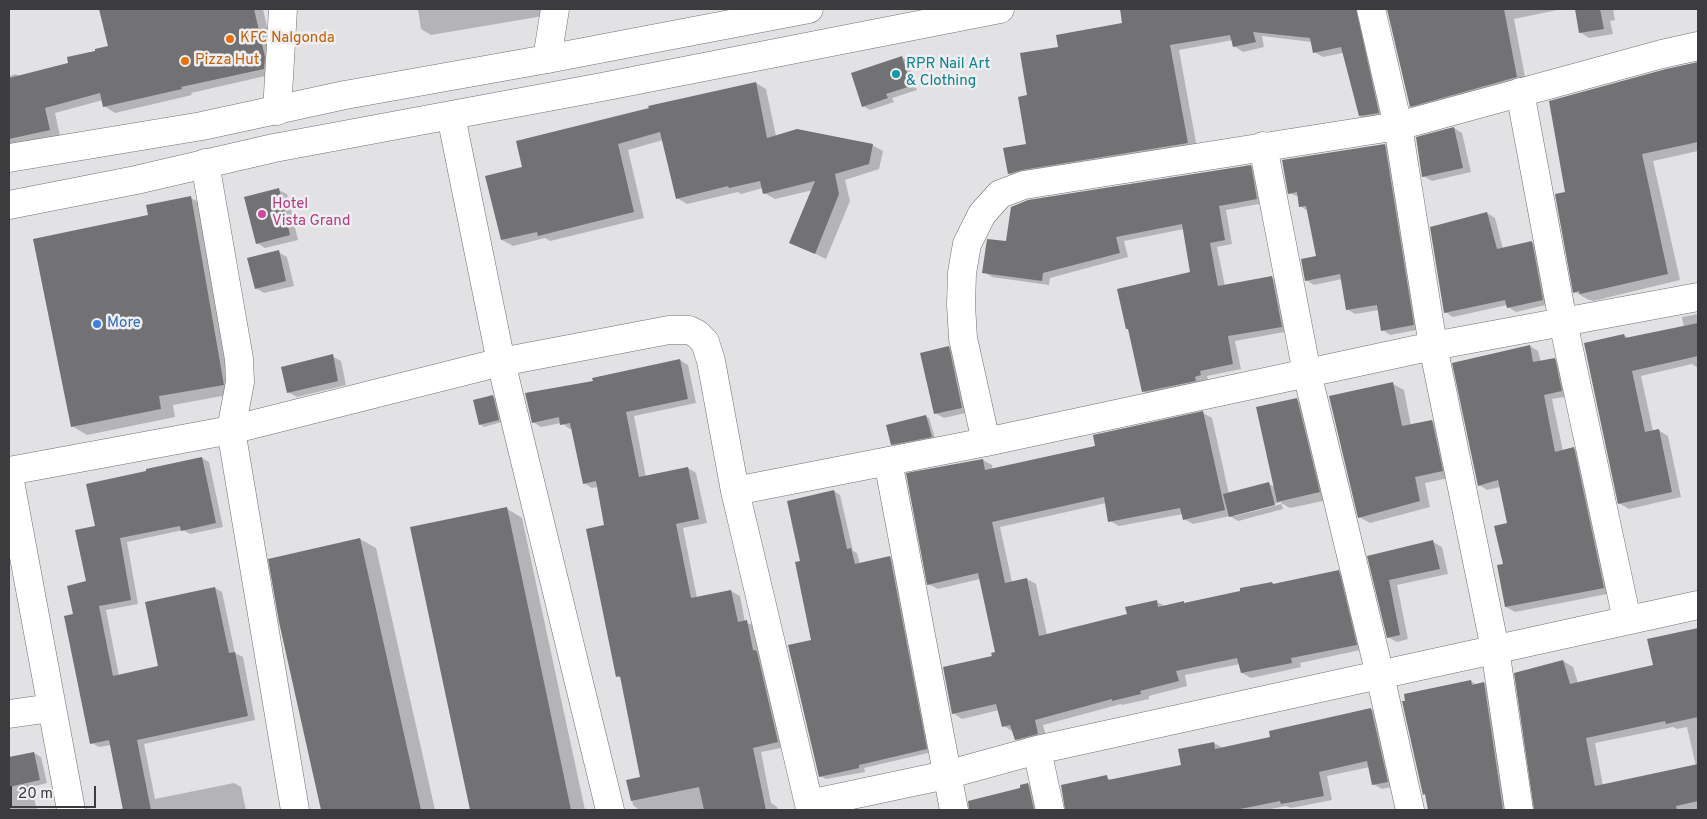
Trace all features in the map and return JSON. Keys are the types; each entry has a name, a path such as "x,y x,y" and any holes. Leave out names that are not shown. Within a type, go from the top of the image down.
{"street":[{"path":"277,110 283,9"},
{"path":"547,59 555,9"},
{"path":"9,158 202,126 345,95 810,9"},
{"path":"9,205 136,180 274,148 451,116 1000,9"},
{"path":"1371,9 1398,126 1433,346 1496,649 1519,810"},
{"path":"986,442 963,338 962,273 967,244 974,229 982,214 1000,194 1024,185 1398,126 1662,54 1698,46"},
{"path":"1520,92 1563,322 1627,620"},
{"path":"451,116 501,362 610,810"},
{"path":"1263,146 1307,373 1380,675 1410,810"},
{"path":"205,163 239,359 240,382 230,430 295,810"},
{"path":"735,491 986,442 1433,346 1698,298"},
{"path":"9,471 230,430 501,362 669,330 689,330 698,334 705,342 711,361 735,491 810,807 946,775 1038,750 1698,605"},
{"path":"888,460 954,810"},
{"path":"9,476 71,810"},
{"path":"9,714 51,708"},
{"path":"1038,750 1050,810"}],"building":[{"path":"99,9 254,9 265,57 264,69 181,87 182,89 103,107 100,93 45,108 50,130 9,139 9,78 68,63 67,57 108,46"},
{"path":"1120,9 1356,9 1379,113 1359,116 1341,47 1313,53 1310,38 1253,32 1256,42 1233,47 1230,35 1170,45 1188,143 1022,170 1008,174 1003,148 1026,144 1018,97 1027,95 1020,53 1058,47 1056,35 1122,23"},
{"path":"1387,9 1504,9 1517,77 1410,107"},
{"path":"1575,9 1600,9 1604,29 1579,33"},
{"path":"902,56 911,86 886,94 888,98 862,107 851,73"},
{"path":"1698,62 1698,142 1642,154 1668,274 1580,294 1579,291 1573,293 1555,194 1565,192 1549,101"},
{"path":"756,82 767,138 797,129 873,144 869,164 835,174 839,194 815,254 789,243 815,181 763,194 760,181 729,188 728,186 676,199 660,132 618,144 634,212 538,236 537,232 501,240 485,176 522,167 516,141 649,108 648,106"},
{"path":"1454,127 1463,168 1422,177 1416,137"},
{"path":"1385,144 1414,325 1381,331 1377,305 1346,310 1340,274 1305,281 1301,259 1316,256 1306,206 1299,207 1297,192 1288,194 1282,160"},
{"path":"1251,165 1257,199 1219,206 1225,240 1210,243 1218,286 1272,276 1282,327 1228,336 1233,364 1200,371 1201,375 1195,377 1196,381 1142,392 1117,289 1190,272 1182,224 1116,237 1120,253 1043,273 1042,281 982,273 987,239 1006,241 1011,207 1028,200"},
{"path":"279,188 290,235 256,244 244,197"},
{"path":"191,196 224,385 159,396 161,409 71,427 33,239 148,215 146,205"},
{"path":"1487,212 1497,249 1532,241 1543,300 1507,308 1505,300 1444,313 1430,227"},
{"path":"279,250 286,281 255,289 247,258"},
{"path":"1698,323 1698,356 1632,371 1645,432 1659,429 1672,492 1618,504 1584,343 1624,334 1625,338"},
{"path":"1530,345 1533,362 1555,358 1562,391 1544,395 1555,452 1574,447 1604,588 1505,607 1497,565 1503,564 1494,526 1507,523 1498,480 1478,486 1452,363"},
{"path":"949,346 962,408 934,414 920,353"},
{"path":"333,354 338,381 287,393 281,367"},
{"path":"680,359 688,399 626,412 639,477 688,467 699,519 676,524 691,598 731,590 738,622 747,620 753,650 757,652 778,742 753,748 766,810 704,810 699,787 631,801 626,780 640,777 620,676 616,677 586,529 604,525 596,481 583,484 570,423 560,425 559,417 532,423 525,393 593,381 592,378"},
{"path":"1393,382 1402,426 1432,420 1443,471 1415,477 1420,501 1358,518 1329,396"},
{"path":"493,395 499,420 479,425 473,400"},
{"path":"1297,398 1320,492 1277,502 1256,407"},
{"path":"1203,411 1225,510 1183,520 1180,508 1108,522 1104,497 992,522 1005,583 1027,578 1039,636 1127,614 1125,607 1157,600 1158,607 1184,601 1184,603 1240,591 1240,588 1272,582 1273,584 1339,570 1357,645 1291,658 1292,663 1241,673 1237,658 1176,671 1179,681 1140,691 1141,694 1112,701 1112,699 1035,720 1038,734 1015,740 1010,725 1002,727 996,704 952,714 943,667 992,656 991,653 995,652 978,573 927,585 906,473 983,459 985,470 1095,446 1093,435"},
{"path":"926,415 932,437 891,445 886,425"},
{"path":"202,457 216,523 181,531 180,526 120,538 131,600 99,606 113,676 158,666 145,602 215,587 229,653 235,652 248,716 137,740 151,810 123,810 109,740 90,744 64,616 73,614 67,586 86,581 75,530 95,526 86,484"},
{"path":"1269,482 1275,505 1229,517 1223,494"},
{"path":"834,490 847,549 851,548 855,564 890,556 927,749 859,765 859,768 819,777 788,645 811,640 795,562 800,561 787,501"},
{"path":"507,507 571,810 470,810 410,527"},
{"path":"360,538 421,810 321,810 279,622 268,559"},
{"path":"1433,540 1440,569 1389,580 1400,635 1387,638 1367,556"},
{"path":"1698,628 1698,717 1666,724 1665,721 1586,738 1595,786 1698,764 1698,801 1676,806 1677,810 1534,810 1514,673 1563,660 1570,684 1653,665 1647,639"},
{"path":"1471,680 1472,685 1484,682 1503,810 1428,810 1402,701 1405,701 1404,694"},
{"path":"1371,708 1388,782 1372,785 1367,761 1319,772 1324,796 1281,804 1280,801 1235,810 1065,810 1061,785 1107,775 1108,780 1181,765 1178,749 1214,742 1215,749 1270,737 1269,731"},
{"path":"34,752 40,780 9,787 9,757"},
{"path":"1028,783 1034,810 969,810 968,801 1020,788 1020,785"}],"place":[{"name":"KFC Nalgonda","path":"230,39"},
{"name":"Pizza Hut","path":"185,61"},
{"name":"RPR Nail Art & Clothing","path":"896,74"},
{"name":"Hotel Vista Grand","path":"262,214"},
{"name":"More","path":"97,324"}]}
